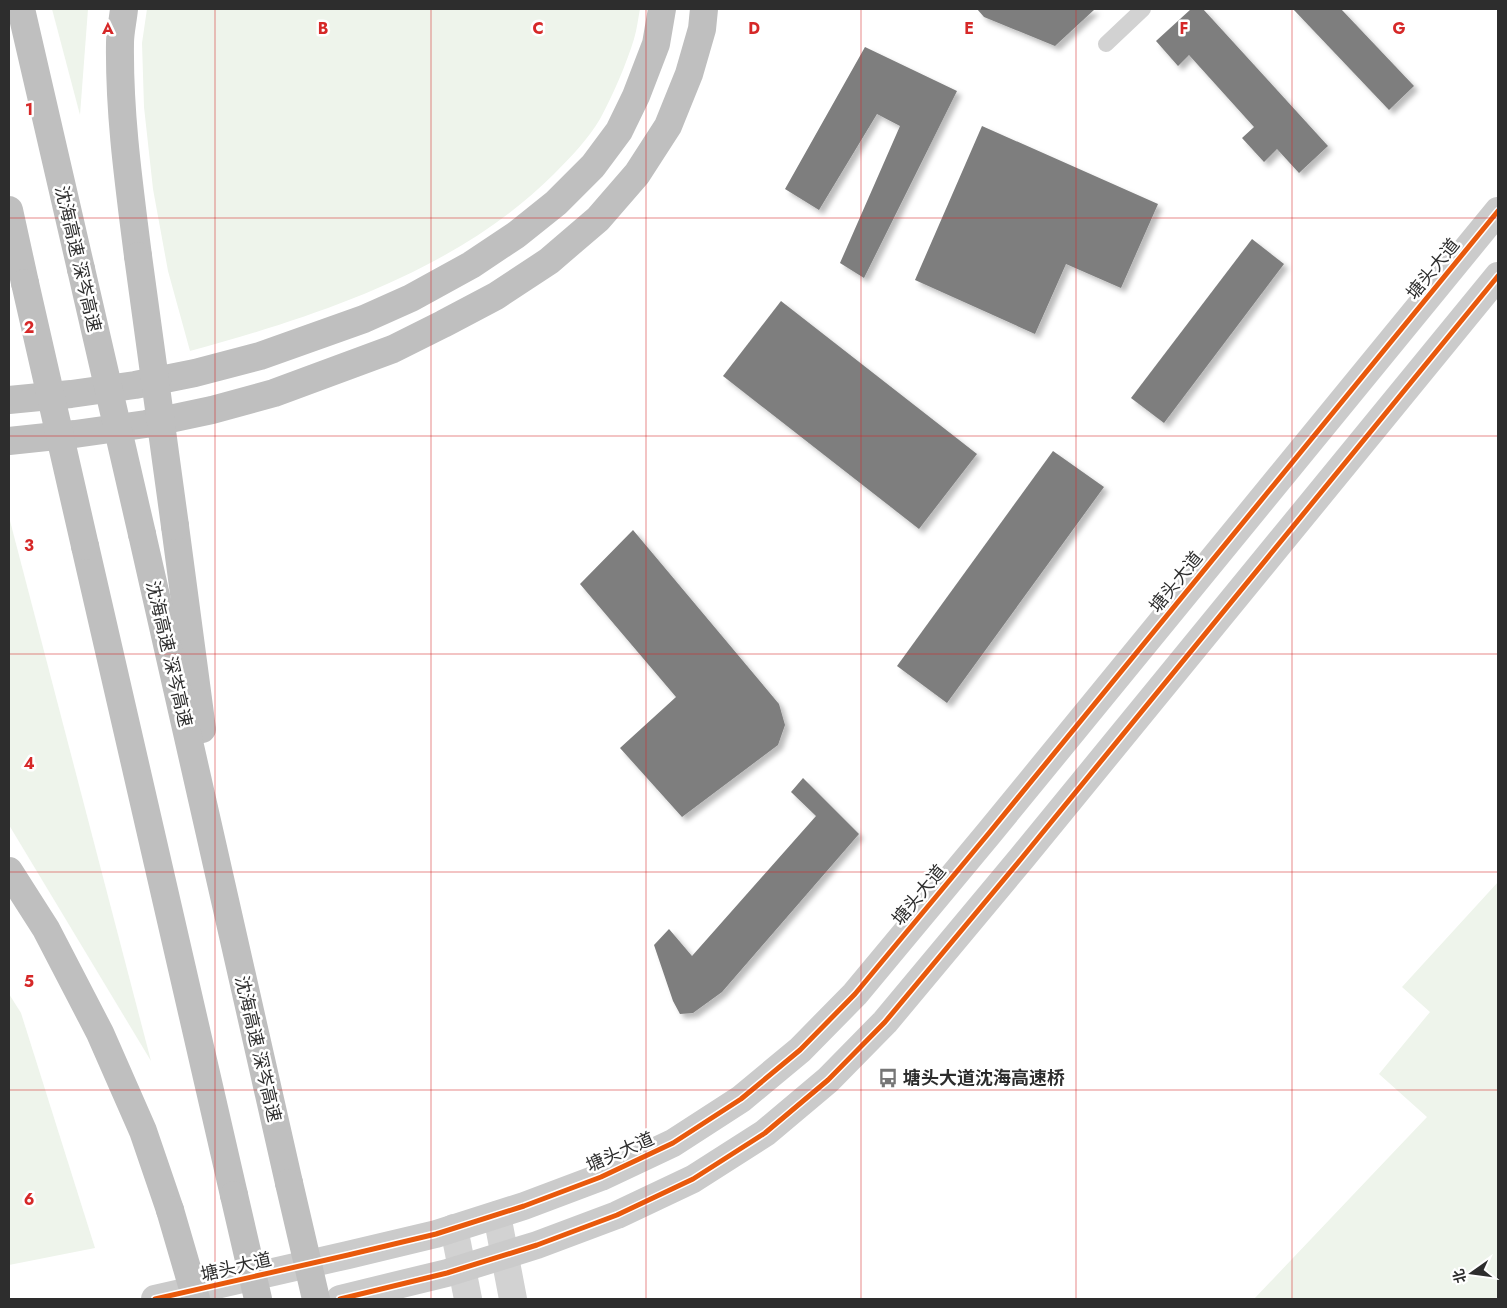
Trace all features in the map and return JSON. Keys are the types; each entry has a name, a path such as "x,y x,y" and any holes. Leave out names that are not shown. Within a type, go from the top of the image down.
{"highway":[{"name":"沈海高速 深岑高速","path":"21,9 316,1299"},
{"path":"124,9 120,42 122,108 128,177 226,909"},
{"path":"9,400 135,385 195,373 260,356 364,319 411,298 471,265 516,235 556,203 593,166 619,131 636,96 656,44 662,9"},
{"path":"9,440 75,434 146,424 212,410 274,393 393,349 496,296 549,260 598,219 637,174 668,126 689,74 702,29 704,9"},
{"path":"9,210 258,1299"},
{"path":"9,871 46,929 100,1033 143,1132 170,1210 196,1299"}],"main road":[{"name":"塘头大道","path":"155,1299 348,1256 454,1228 524,1206 601,1177 673,1143 741,1100 800,1050 855,994 1498,211"},
{"path":"340,1299 505,1255 617,1215 693,1179 766,1133 828,1080 885,1022 1498,276"}],"street":[{"path":"497,1214 513,1299"},
{"path":"454,1228 468,1299"}],"lane":[{"path":"1106,44 1144,9"}],"shaded area":[{"path":"52,9 88,9 80,115"},
{"path":"147,9 640,9 635,35 627,59 600,119 585,141 567,161 516,208 475,237 430,263 384,285 336,305 287,322 190,351 168,271 153,189 144,107 142,43"},
{"path":"9,517 151,1061 9,825"},
{"path":"1498,882 1498,1299 1254,1299 1427,1117 1379,1074 1430,1012 1402,987"},
{"path":"9,994 21,1013 95,1248 9,1265"}],"building":[{"path":"977,9 1095,9 1055,46 984,17"},
{"path":"1191,9 1203,9 1328,146 1299,173 1277,149 1264,162 1242,138 1254,127 1189,55 1178,66 1156,41"},
{"path":"1293,9 1341,9 1414,86 1389,110"},
{"path":"865,47 957,91 864,278 840,263 900,126 877,114 819,210 785,189"},
{"path":"982,126 1158,204 1121,288 1066,264 1035,334 915,280"},
{"path":"1252,239 1284,264 1164,423 1131,398"},
{"path":"781,301 977,454 919,529 723,376"},
{"path":"1053,451 1104,487 947,703 897,666"},
{"path":"633,530 779,704 785,725 778,745 682,817 620,748 676,697 580,584"},
{"path":"803,778 859,834 722,992 693,1013 680,1014 673,1001 654,945 669,929 692,956 816,816 791,792"}],"cycle path":[{"path":"155,1299 436,1234 524,1206 601,1177 673,1143 741,1099 800,1050 855,994 1498,211"},
{"path":"340,1299 447,1273 537,1245 617,1215 693,1179 765,1133 828,1080 885,1022 1021,859 1498,276"}],"place":[{"name":"塘头大道沈海高速桥","path":"888,1078"}]}
